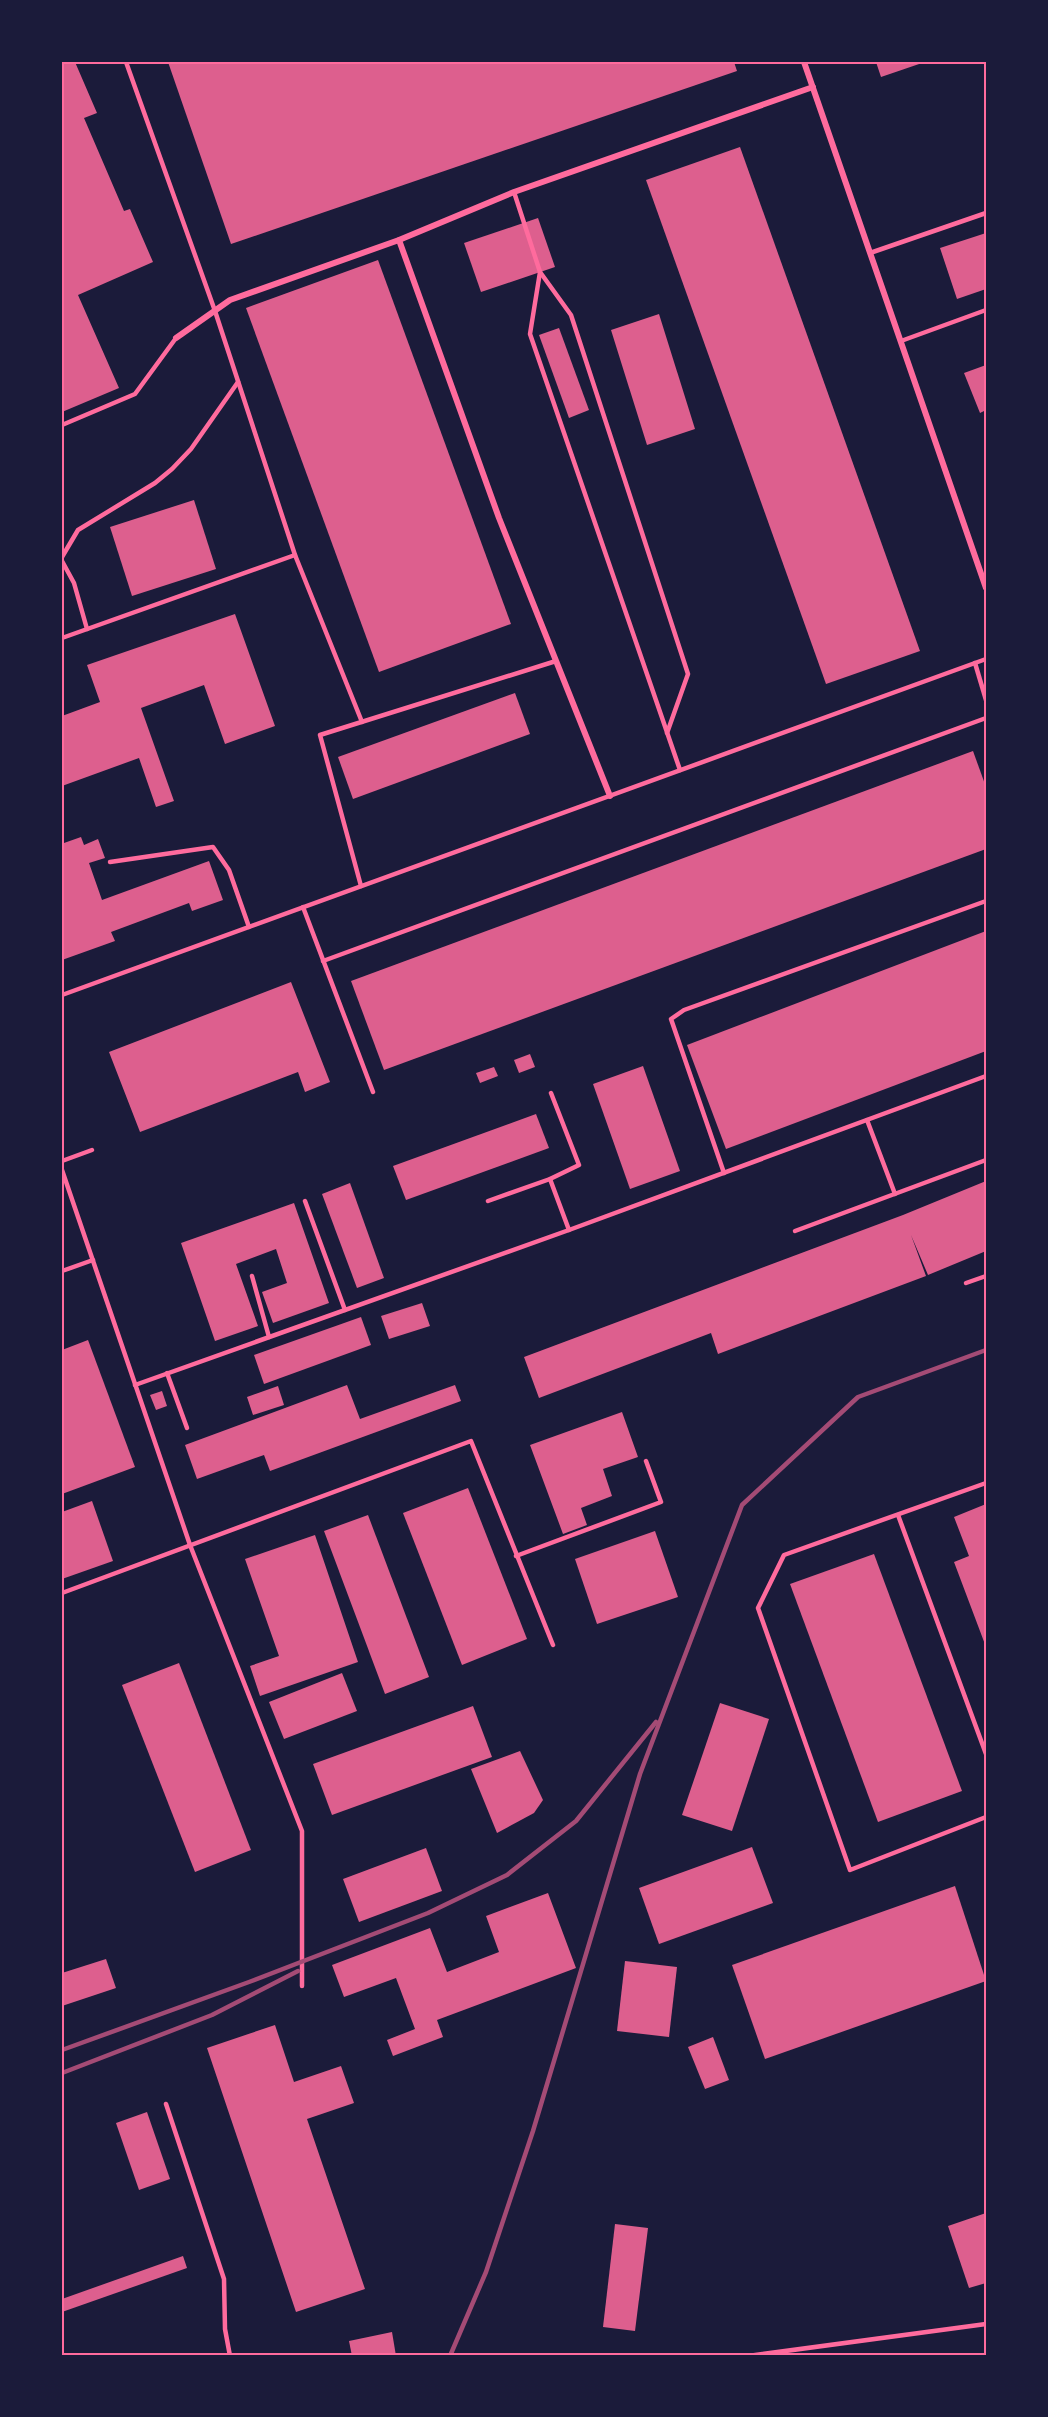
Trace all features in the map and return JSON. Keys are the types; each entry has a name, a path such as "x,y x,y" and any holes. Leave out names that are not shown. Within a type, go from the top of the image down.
{"street":[{"path":"804,62 987,588"},
{"path":"176,338 230,300 399,240 514,192 813,87"},
{"path":"399,240 499,518 610,796"}],"lane":[{"path":"126,62 214,311 295,555 362,722"},
{"path":"514,192 540,272 571,315 688,674 667,733"},
{"path":"870,253 987,213"},
{"path":"540,272 530,334 680,770"},
{"path":"901,341 987,310"},
{"path":"62,425 135,394 176,338"},
{"path":"87,629 74,583 62,559 78,530 155,483 172,470 190,449 238,382"},
{"path":"62,638 295,555"},
{"path":"62,995 987,659"},
{"path":"361,886 320,735 556,661"},
{"path":"975,663 987,700"},
{"path":"323,961 987,718"},
{"path":"110,862 213,847 229,870 249,927"},
{"path":"723,1173 671,1019 684,1010 987,902"},
{"path":"303,907 373,1092"},
{"path":"135,1385 569,1230 987,1076"},
{"path":"488,1201 550,1179 579,1165 551,1093"},
{"path":"867,1120 895,1194"},
{"path":"62,1161 92,1150"},
{"path":"795,1231 987,1161"},
{"path":"62,1170 190,1545 302,1831 302,1986"},
{"path":"550,1179 569,1230"},
{"path":"305,1201 345,1310"},
{"path":"62,1271 93,1260"},
{"path":"252,1276 270,1337"},
{"path":"966,1283 987,1276"},
{"path":"167,1373 187,1428"},
{"path":"62,1593 471,1441 516,1556 554,1644"},
{"path":"516,1556 661,1502 646,1461"},
{"path":"987,1483 784,1555 758,1608 850,1870 987,1817"},
{"path":"898,1515 987,1754"},
{"path":"166,2104 203,2208 224,2279 225,2329 230,2355"},
{"path":"748,2355 987,2324"}],"building":[{"path":"62,62 75,62 97,113 84,118 124,211 130,209 153,262 78,295 119,388 62,412"},
{"path":"168,62 734,62 737,71 231,244"},
{"path":"876,62 925,62 881,77"},
{"path":"740,147 920,651 826,684 646,180"},
{"path":"538,218 555,267 481,292 464,243"},
{"path":"986,233 986,289 957,299 940,248"},
{"path":"378,260 511,624 379,672 246,308"},
{"path":"659,314 695,429 647,445 611,330"},
{"path":"559,328 589,410 569,418 539,335"},
{"path":"986,365 986,410 980,413 964,373"},
{"path":"194,500 216,569 132,596 110,527"},
{"path":"235,614 275,726 225,744 204,685 141,708 174,801 156,807 139,758 62,786 62,716 100,702 87,665"},
{"path":"515,693 530,734 353,799 338,757"},
{"path":"973,751 986,787 986,849 384,1070 351,981"},
{"path":"62,836 64,843 81,837 84,845 98,839 105,858 89,863 102,900 209,861 223,900 192,911 189,903 111,932 115,941 62,960"},
{"path":"986,931 986,1051 726,1149 687,1045"},
{"path":"291,982 330,1082 305,1092 298,1072 140,1132 109,1052"},
{"path":"530,1054 535,1067 519,1073 514,1060"},
{"path":"643,1066 680,1171 630,1189 593,1084"},
{"path":"494,1067 498,1076 480,1083 476,1073"},
{"path":"536,1114 549,1148 406,1200 393,1166"},
{"path":"986,1181 986,1251 928,1275 911,1235 926,1276 718,1354 711,1333 539,1398 524,1357 903,1215"},
{"path":"350,1183 384,1278 357,1288 322,1194"},
{"path":"294,1203 329,1303 273,1323 262,1292 287,1283 276,1249 236,1264 258,1326 215,1341 181,1243"},
{"path":"422,1303 430,1326 389,1339 381,1316"},
{"path":"361,1317 371,1345 264,1384 254,1355"},
{"path":"88,1340 135,1467 62,1494 62,1350"},
{"path":"347,1385 360,1419 455,1385 461,1401 270,1471 264,1455 197,1479 185,1445"},
{"path":"278,1386 284,1405 253,1415 247,1397"},
{"path":"162,1391 167,1406 156,1410 150,1395"},
{"path":"622,1412 638,1457 603,1469 612,1496 581,1508 587,1525 563,1534 530,1445"},
{"path":"468,1488 527,1639 462,1665 403,1513"},
{"path":"92,1501 113,1561 62,1579 62,1512"},
{"path":"986,1504 986,1647 954,1562 969,1556 954,1517"},
{"path":"368,1515 429,1677 385,1694 324,1531"},
{"path":"655,1531 678,1597 597,1624 575,1559"},
{"path":"315,1535 358,1662 260,1696 250,1666 279,1656 245,1559"},
{"path":"874,1554 962,1791 878,1822 790,1584"},
{"path":"179,1663 251,1850 195,1872 122,1685"},
{"path":"342,1673 357,1711 284,1739 269,1702"},
{"path":"720,1703 769,1719 732,1831 682,1815"},
{"path":"473,1706 492,1757 332,1815 313,1764"},
{"path":"520,1751 543,1800 534,1813 497,1833 471,1769"},
{"path":"752,1847 773,1903 659,1944 639,1888"},
{"path":"426,1848 442,1891 359,1922 343,1879"},
{"path":"955,1886 986,1981 765,2059 732,1965"},
{"path":"548,1893 576,1968 437,2020 443,2037 393,2056 387,2040 415,2029 396,1978 344,1997 332,1965 430,1928 447,1972 499,1952 486,1916"},
{"path":"106,1959 116,1988 62,2006 62,1973"},
{"path":"625,1961 677,1967 669,2037 617,2031"},
{"path":"275,2025 294,2082 341,2066 354,2103 307,2119 365,2289 296,2312 207,2048"},
{"path":"713,2037 729,2080 705,2089 688,2047"},
{"path":"147,2112 170,2179 139,2190 116,2123"},
{"path":"986,2213 986,2283 969,2288 948,2226"},
{"path":"615,2224 648,2228 635,2331 603,2327"},
{"path":"183,2256 187,2268 62,2312 62,2299"},
{"path":"392,2332 396,2356 352,2356 349,2341"}],"railway":[{"path":"450,2356 486,2272 533,2131 640,1774 742,1505 858,1397 986,1350"},
{"path":"62,2050 249,1982 428,1913 507,1875 576,1821 656,1722"},
{"path":"62,2073 212,2015 298,1971"}]}
